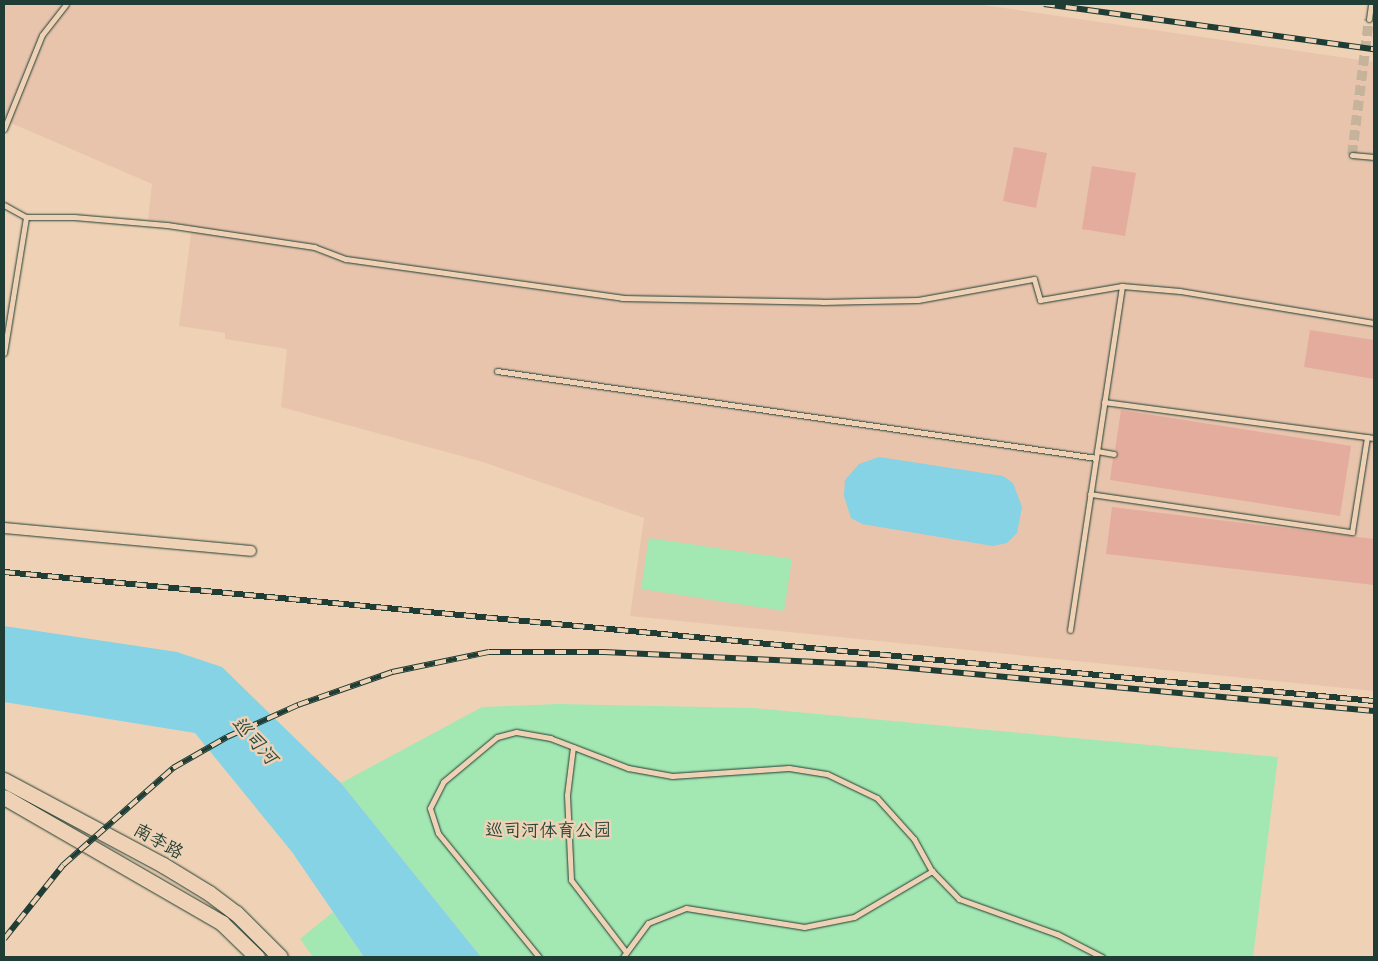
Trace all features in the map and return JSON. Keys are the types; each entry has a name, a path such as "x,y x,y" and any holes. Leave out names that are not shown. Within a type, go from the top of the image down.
{"main road":[{"name":"南李路","path":"4,780 209,893 236,913 280,957"},
{"name":"南李路","path":"4,797 222,923 257,957"}],"street":[{"path":"4,528 251,551"}],"lane":[{"path":"4,129 42,35 66,4"},
{"path":"1369,20 1371,4"},
{"path":"1352,155 1374,157"},
{"path":"4,206 26,218 74,217 167,225 314,247 346,259 622,298 822,302 918,300 1034,279 1040,300 1122,286 1180,291 1374,323"},
{"path":"4,352 26,218"},
{"path":"1070,630 1122,286"},
{"path":"497,370 1096,458"},
{"path":"1104,402 1374,438"},
{"path":"1090,494 1352,532 1367,437"},
{"path":"1097,451 1114,454"},
{"path":"539,957 438,833 430,808 443,782 497,737 516,732 550,738 628,768 672,776 789,768 827,774 878,798 914,839 932,871 959,899 1056,934 1102,957"},
{"path":"574,747 567,795 571,880 625,954 648,923 686,908 804,927 854,917 932,871"}],"shaded area":[{"path":"4,4 976,4 1374,62 1374,691 630,616 644,518 483,462 281,407 287,349 225,339 225,333 179,326 192,226 148,219 152,184 4,120"}],"green space":[{"path":"649,538 792,559 784,611 641,589"},
{"name":"巡司河体育公园","path":"558,704 754,708 1278,757 1253,957 481,957 341,783 482,707"},
{"path":"333,912 364,957 313,957 300,939"}],"water":[{"path":"879,457 1003,476 1013,483 1022,507 1017,533 1007,543 993,546 862,524 851,518 844,496 845,480 859,464"},
{"name":"巡司河","path":"4,626 177,652 222,667 341,783 481,957 364,957 292,852 195,733 4,702"}],"building":[{"path":"1014,147 1047,153 1036,208 1003,201"},
{"path":"1092,166 1136,173 1125,236 1082,229"},
{"path":"1310,330 1374,340 1374,379 1304,367"},
{"path":"1121,410 1351,446 1340,516 1110,480 1113,458 1118,454 1115,450"},
{"path":"1112,507 1374,539 1374,585 1106,554"}],"tunnel":[{"path":"1352,155 1369,19"}],"railway":[{"path":"1044,4 1374,49"},
{"path":"4,572 1374,701"},
{"path":"4,939 63,865 173,768 227,737 298,705 392,672 489,652 604,652 876,665 1374,711"}]}
